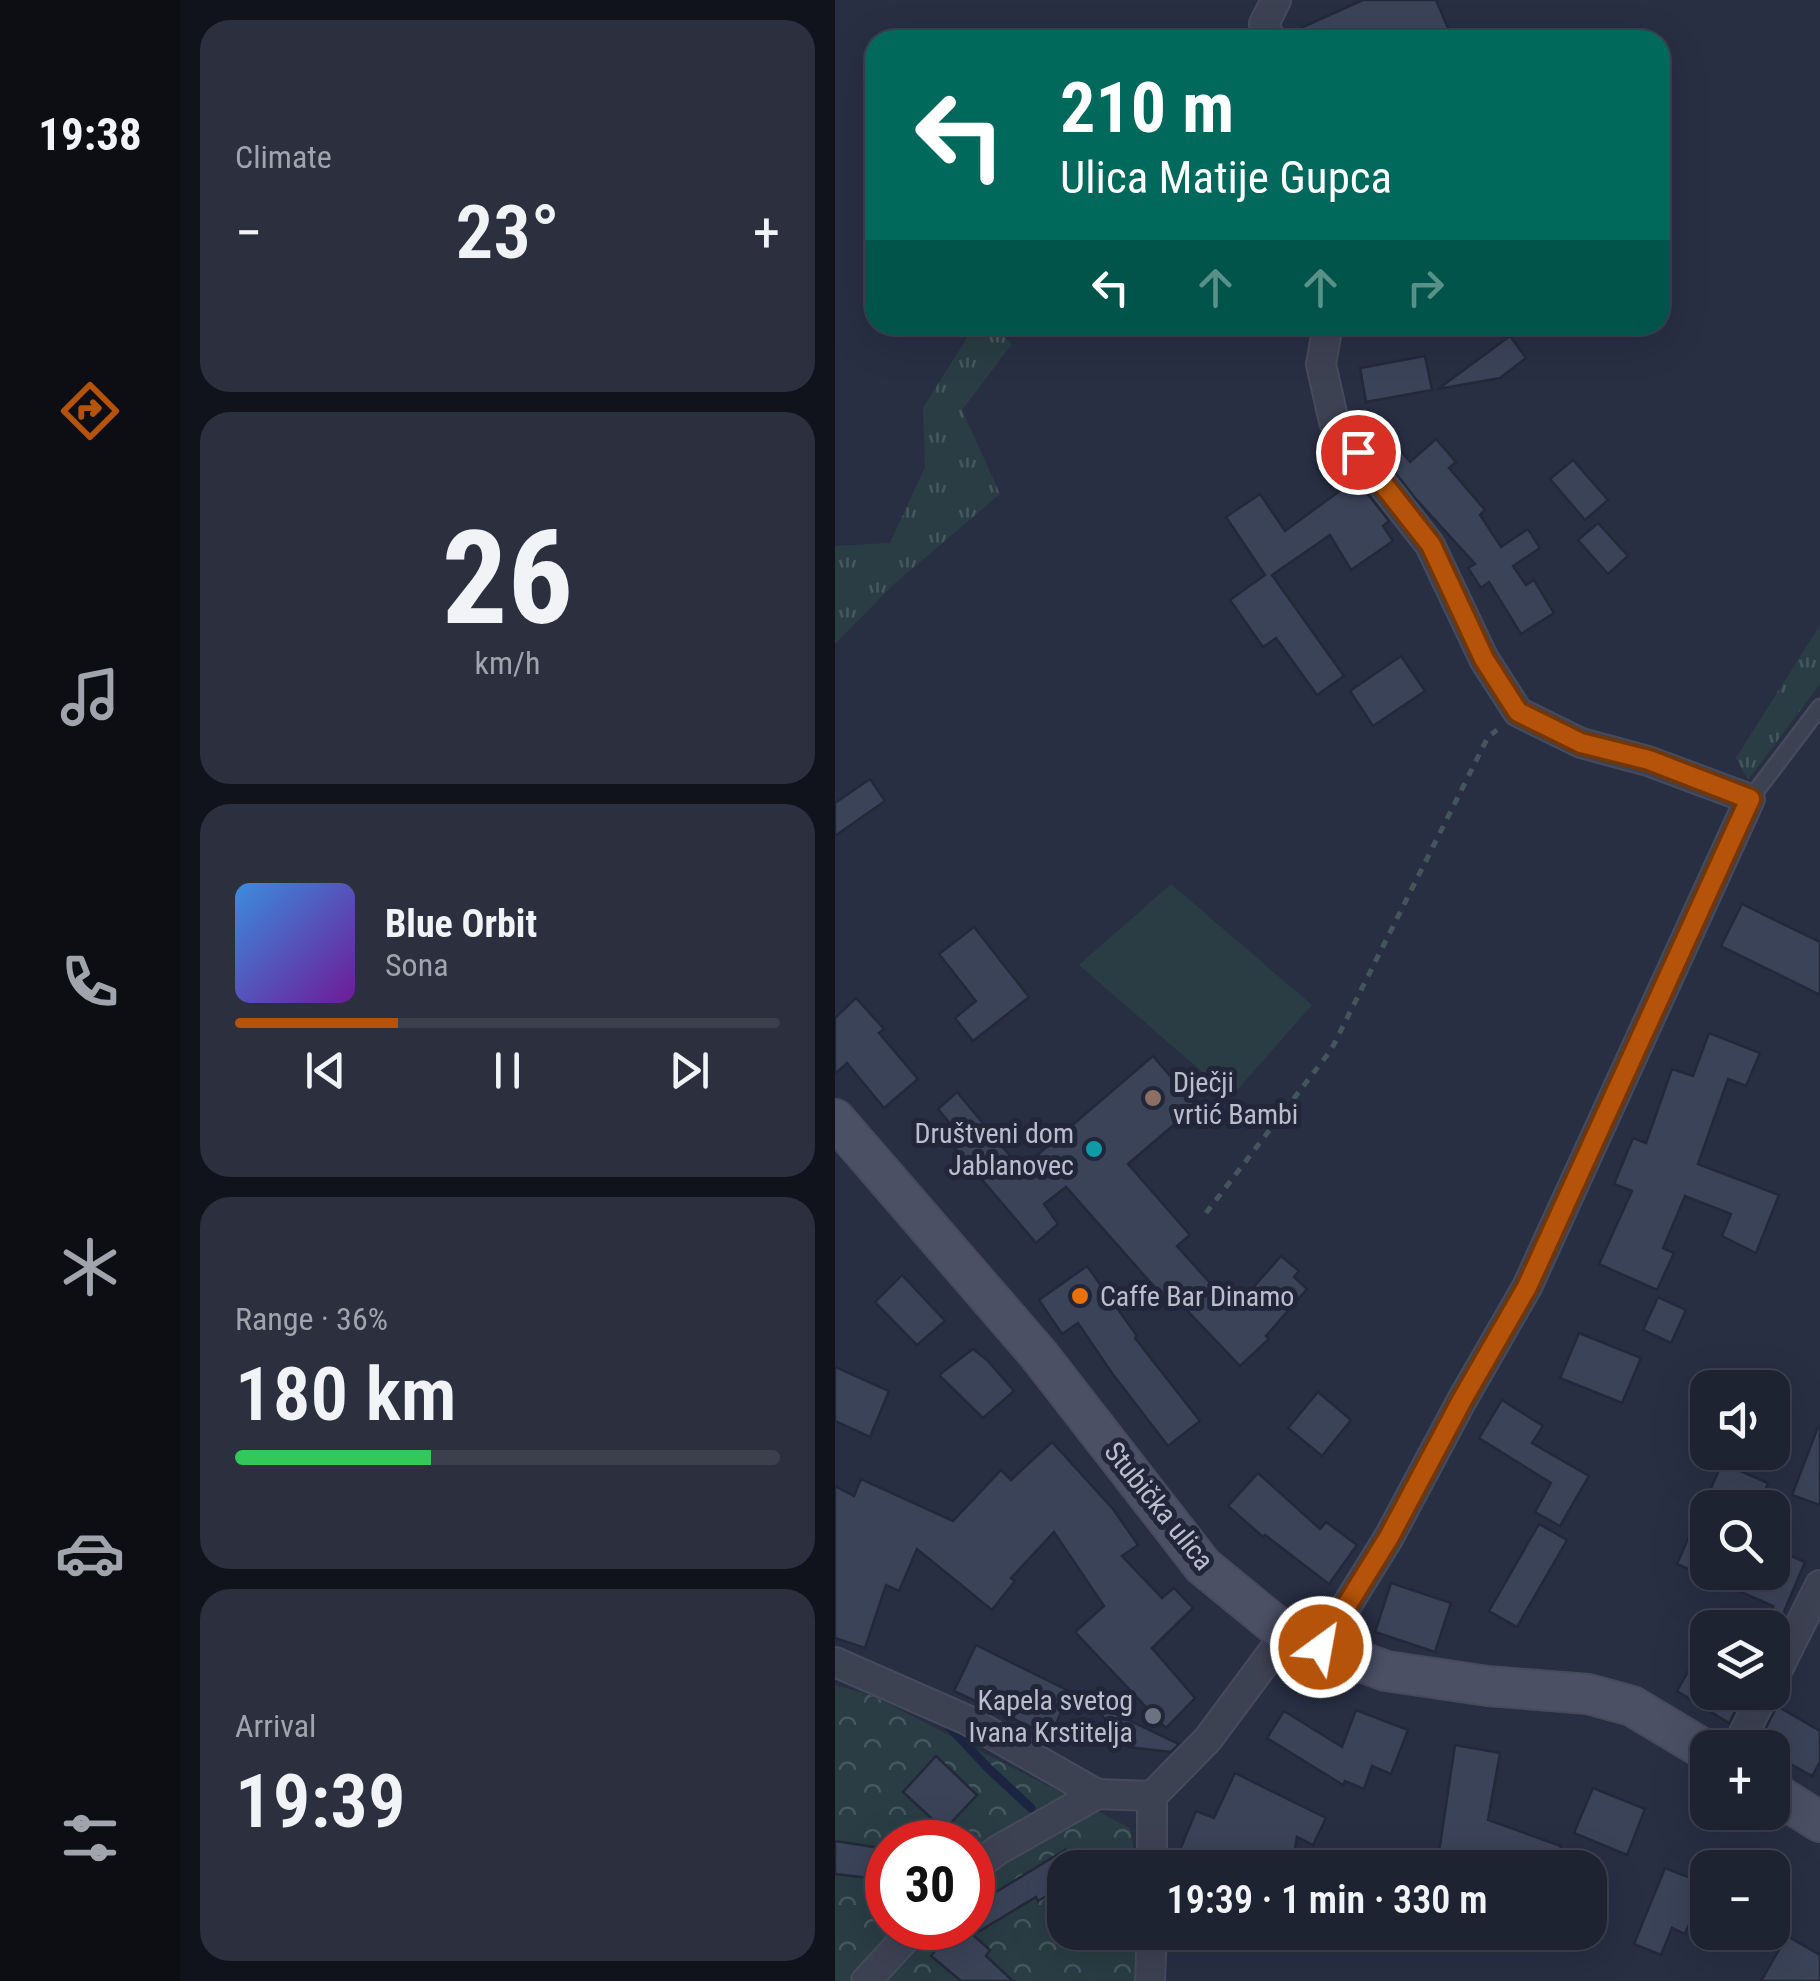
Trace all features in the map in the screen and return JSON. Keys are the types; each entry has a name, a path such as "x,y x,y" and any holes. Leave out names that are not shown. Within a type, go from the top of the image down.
{"main road":[{"name":"Stubička ulica","path":"835,1119 1039,1355 1203,1566 1303,1640 1386,1670 1488,1686 1589,1694 1631,1706 1690,1741"},
{"path":"1790,1803 1820,1822"}],"street":[{"path":"1267,30 1265,24 1276,0"},
{"path":"1152,1850 1153,1796 1303,1640 1389,1537 1527,1287 1750,799 1649,760 1581,743 1518,712 1484,659 1431,545 1333,422 1321,364 1326,335"},
{"path":"1790,1644 1820,1585"},
{"path":"835,1662 967,1720 1097,1794 1153,1796"},
{"path":"995,1852 1097,1794"},
{"path":"866,1981 895,1950"},
{"path":"1150,1981 1152,1950"}],"lane":[{"path":"1750,799 1820,707"}],"path":[{"path":"1206,1213 1331,1050 1488,736 1518,712"}],"green space":[{"path":"969,335 1002,335 1012,344 962,410 1000,494 893,585 835,644 835,546 890,543 925,467 923,408"},
{"path":"1820,625 1820,684 1748,780 1736,758"},
{"path":"1171,884 1312,1005 1231,1097 1079,965"},
{"path":"835,1685 873,1696 1130,1828 1134,1850 1047,1850 1047,1950 1136,1950 1134,1981 835,1981"}],"building":[{"path":"1363,0 1436,0 1449,30 1296,30"},
{"path":"1510,336 1526,358 1500,378 1438,389"},
{"path":"1425,356 1432,390 1366,402 1360,368"},
{"path":"1369,410 1410,462 1436,439 1456,462 1449,468 1485,510 1480,515 1501,547 1528,529 1540,548 1513,566 1526,585 1534,580 1554,613 1521,634 1489,582 1481,588 1468,568 1475,564 1415,498 1355,421"},
{"path":"1573,460 1608,500 1585,520 1550,479"},
{"path":"1356,479 1389,521 1383,526 1393,541 1351,570 1330,535 1272,575 1344,676 1317,695 1276,638 1263,647 1230,600 1265,575 1226,517 1260,494 1285,531"},
{"path":"1598,523 1628,556 1608,574 1578,540"},
{"path":"1401,656 1425,691 1373,726 1350,691"},
{"path":"870,779 885,801 835,836 835,803"},
{"path":"1742,904 1820,942 1820,995 1721,946"},
{"path":"974,927 1029,997 973,1041 955,1018 976,1001 939,954"},
{"path":"856,998 884,1029 879,1033 918,1079 884,1108 847,1063 835,1074 835,1018"},
{"path":"1709,1033 1760,1053 1746,1086 1728,1079 1698,1164 1779,1195 1756,1253 1722,1236 1731,1214 1685,1196 1663,1248 1674,1253 1657,1290 1599,1264 1632,1191 1614,1184 1633,1138 1646,1143 1672,1069 1693,1076"},
{"path":"1153,1056 1196,1106 1128,1164 1190,1235 1177,1246 1237,1306 1281,1256 1299,1271 1294,1277 1307,1289 1266,1336 1269,1339 1240,1366 1180,1303 1174,1309 1066,1187 1044,1204 1058,1224 1036,1243 955,1148 964,1140 938,1109 957,1092 1021,1169"},
{"path":"1087,1266 1135,1338 1200,1421 1168,1446 1078,1323 1062,1334 1039,1300"},
{"path":"902,1275 945,1321 917,1345 875,1302"},
{"path":"1658,1297 1686,1310 1671,1343 1643,1330"},
{"path":"1579,1333 1641,1358 1622,1403 1560,1378"},
{"path":"973,1349 1014,1391 983,1418 939,1375"},
{"path":"835,1367 889,1391 870,1437 835,1421"},
{"path":"1318,1392 1351,1420 1322,1456 1288,1428"},
{"path":"1502,1400 1543,1426 1532,1443 1589,1476 1560,1526 1535,1512 1551,1483 1479,1438"},
{"path":"1820,1427 1820,1505 1792,1495"},
{"path":"1052,1442 1113,1509 1138,1545 1122,1556 1162,1598 1174,1588 1193,1608 1152,1648 1195,1698 1166,1728 1075,1632 1104,1606 1054,1532 1011,1578 1015,1581 992,1610 917,1549 899,1591 886,1585 865,1648 835,1638 835,1486 854,1496 861,1479 953,1521 1001,1470 1011,1480"},
{"path":"1719,1470 1738,1470 1768,1483 1765,1490 1710,1490"},
{"path":"1258,1473 1320,1529 1326,1522 1357,1545 1329,1584 1263,1537 1228,1506"},
{"path":"1539,1524 1567,1540 1517,1627 1489,1611"},
{"path":"1690,1534 1690,1570 1677,1564"},
{"path":"1790,1555 1805,1562 1785,1610 1773,1610 1773,1606 1736,1590 1790,1590"},
{"path":"1391,1583 1451,1603 1435,1652 1375,1632"},
{"path":"976,1645 1071,1692 1050,1736 954,1691"},
{"path":"1690,1668 1690,1699 1677,1691"},
{"path":"1091,1702 1179,1744 1171,1752 1128,1747"},
{"path":"1356,1710 1408,1730 1391,1774 1372,1766 1364,1789 1345,1781 1343,1785 1267,1738 1284,1711 1342,1747"},
{"path":"1708,1710 1736,1710 1729,1723"},
{"path":"1775,1710 1784,1710 1820,1731 1820,1762 1812,1776 1790,1764 1790,1730 1765,1730"},
{"path":"1455,1745 1500,1753 1488,1820 1561,1846 1560,1850 1439,1850"},
{"path":"936,1756 977,1795 953,1820 933,1820 903,1792"},
{"path":"1235,1773 1326,1818 1313,1845 1297,1837 1295,1850 1180,1850 1196,1811 1214,1818"},
{"path":"1593,1788 1645,1809 1627,1855 1574,1833"},
{"path":"835,1841 865,1846 865,1877 835,1874"},
{"path":"1047,1861 1047,1899 1038,1901 1036,1897 995,1922 995,1893"},
{"path":"1665,1868 1690,1878 1690,1922 1685,1934 1672,1928 1661,1955 1634,1944"},
{"path":"1790,1938 1820,1955 1820,1981 1761,1981 1779,1950 1790,1950"},
{"path":"936,1950 990,1950 986,1956 1013,1981 961,1981 931,1956"}],"waterway":[{"path":"943,1720 1031,1808"}],"place":[{"name":"Dječji vrtić Bambi","path":"1153,1098"},
{"name":"Društveni dom Jablanovec","path":"1094,1149"},
{"name":"Caffe Bar Dinamo","path":"1080,1296"},
{"name":"Kapela svetog Ivana Krstitelja","path":"1153,1716"}],"route":[{"path":"1321,1647 1389,1537 1527,1287 1750,799 1649,760 1581,743 1518,712 1484,659 1431,545 1358,452"}]}
